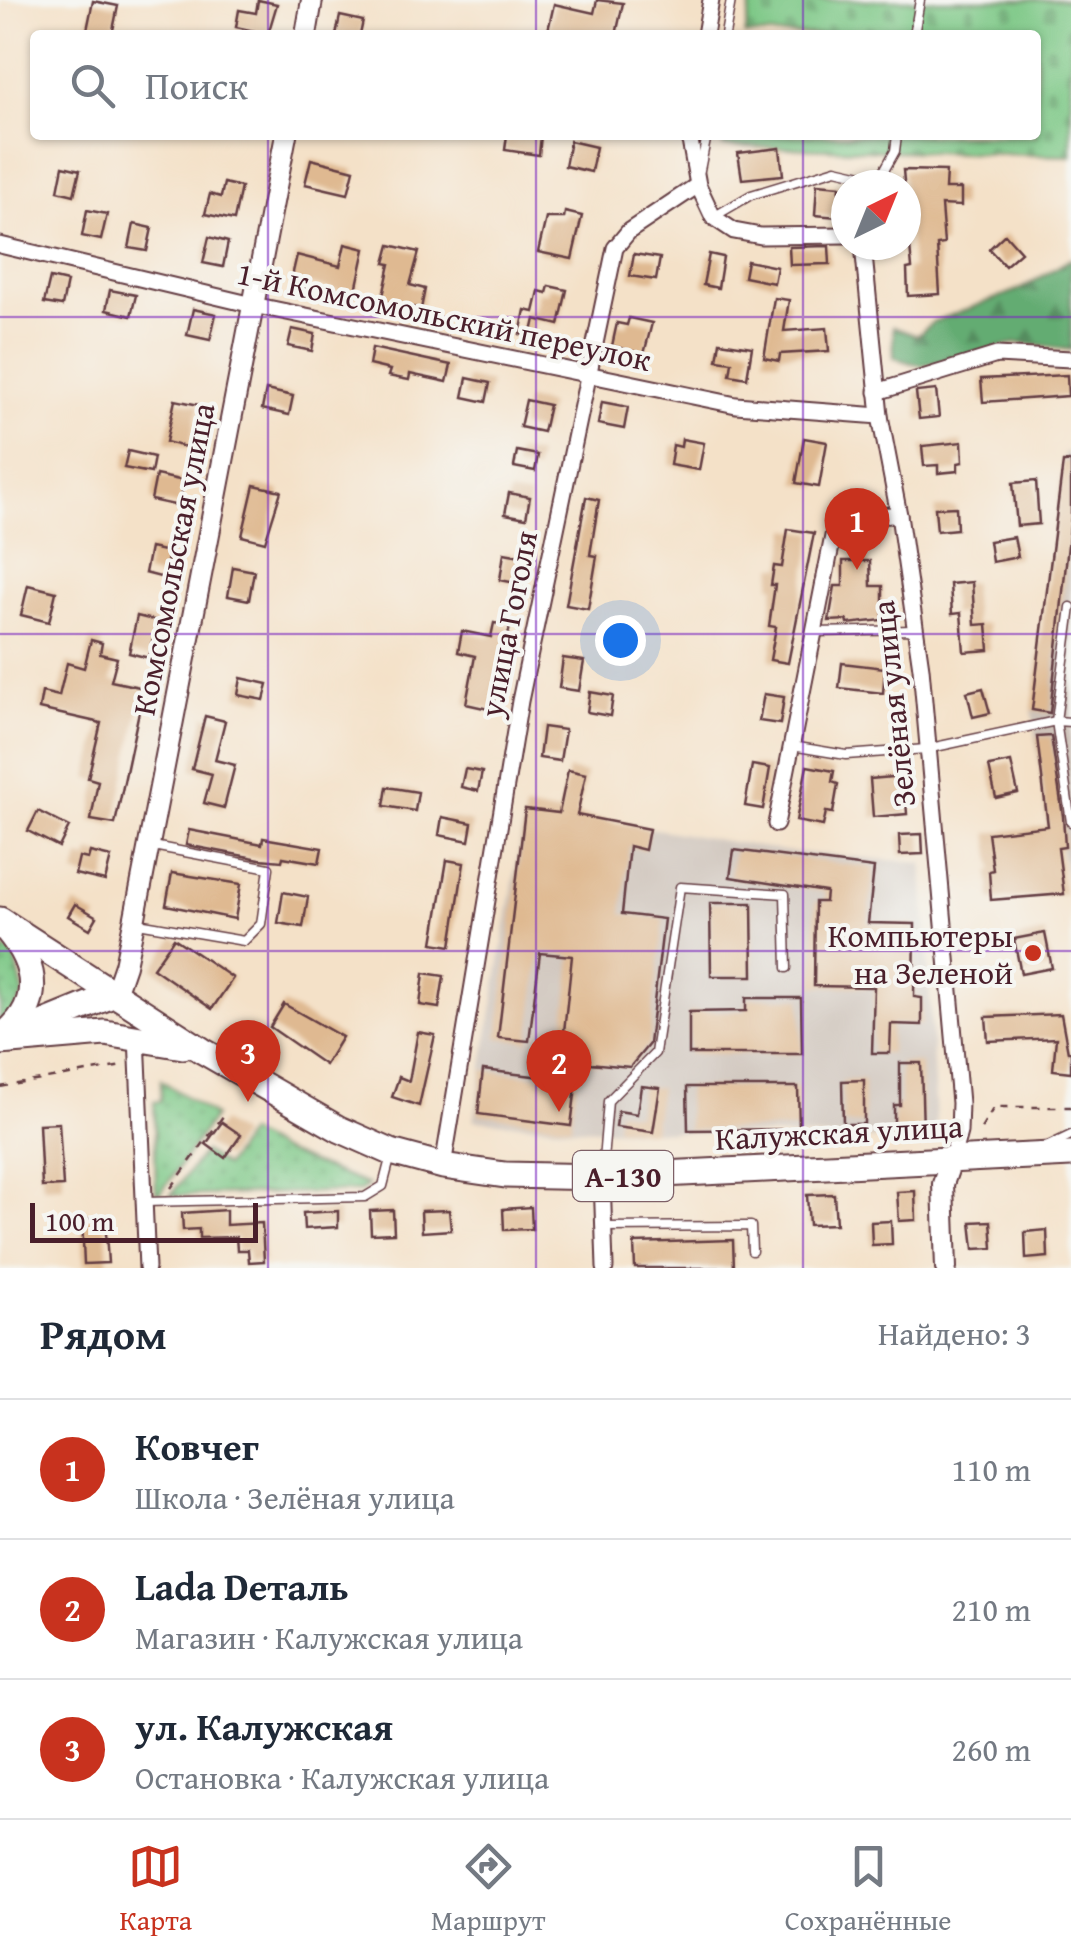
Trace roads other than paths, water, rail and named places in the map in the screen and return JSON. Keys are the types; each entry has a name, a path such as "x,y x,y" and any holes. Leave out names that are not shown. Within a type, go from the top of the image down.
{"main road":[{"name":"А-130","path":"0,921 114,994"},
{"path":"0,921 21,949 32,993 25,1014 0,1040"},
{"name":"Калужская улица","path":"114,994 202,1052 339,1128 391,1152 443,1166 505,1175 602,1177 1071,1154"},
{"path":"0,1040 114,994"},
{"path":"0,1040 90,1033 137,1036 202,1052"}],"street":[{"path":"307,30 312,0"},
{"path":"706,30 710,0"},
{"name":"Комсомольская улица","path":"114,994 134,922 285,140"},
{"path":"690,140 698,184 713,216 734,231 761,236 831,235"},
{"name":"улица Гоголя","path":"443,1166 520,701 615,248 629,231 698,184"},
{"name":"1-й Комсомольский переулок","path":"0,245 253,304 736,406 880,416"},
{"name":"Зелёная улица","path":"864,260 880,416 921,668 960,1104 959,1132 952,1158"},
{"path":"877,392 997,355 1071,359"},
{"path":"776,824 837,516 898,514"},
{"path":"137,1036 152,1202 147,1268"},
{"path":"946,1268 943,1184 952,1158"},
{"path":"602,1177 605,1268"}],"lane":[{"path":"725,30 731,0"},
{"path":"915,30 920,0"},
{"path":"698,184 706,140"},
{"path":"884,170 896,140"},
{"path":"713,216 751,195 831,171"},
{"path":"1071,608 1056,722 1071,822"},
{"path":"816,632 914,630"},
{"path":"792,746 846,755 926,749 1071,722"},
{"path":"134,922 244,941 261,924 269,868 148,845"},
{"path":"602,1177 608,1101 655,1054 680,887 786,894 787,968"},
{"path":"1030,1156 1071,1135"},
{"path":"152,1202 365,1197 383,1186 391,1152"},
{"path":"603,1227 751,1226 752,1252"}],"place":[{"name":"Ковчег","path":"857,570"},
{"name":"Компьютеры на Зеленой","path":"1033,953"},
{"name":"ул. Калужская","path":"248,1102"},
{"name":"Lada Dеталь","path":"559,1112"}]}
